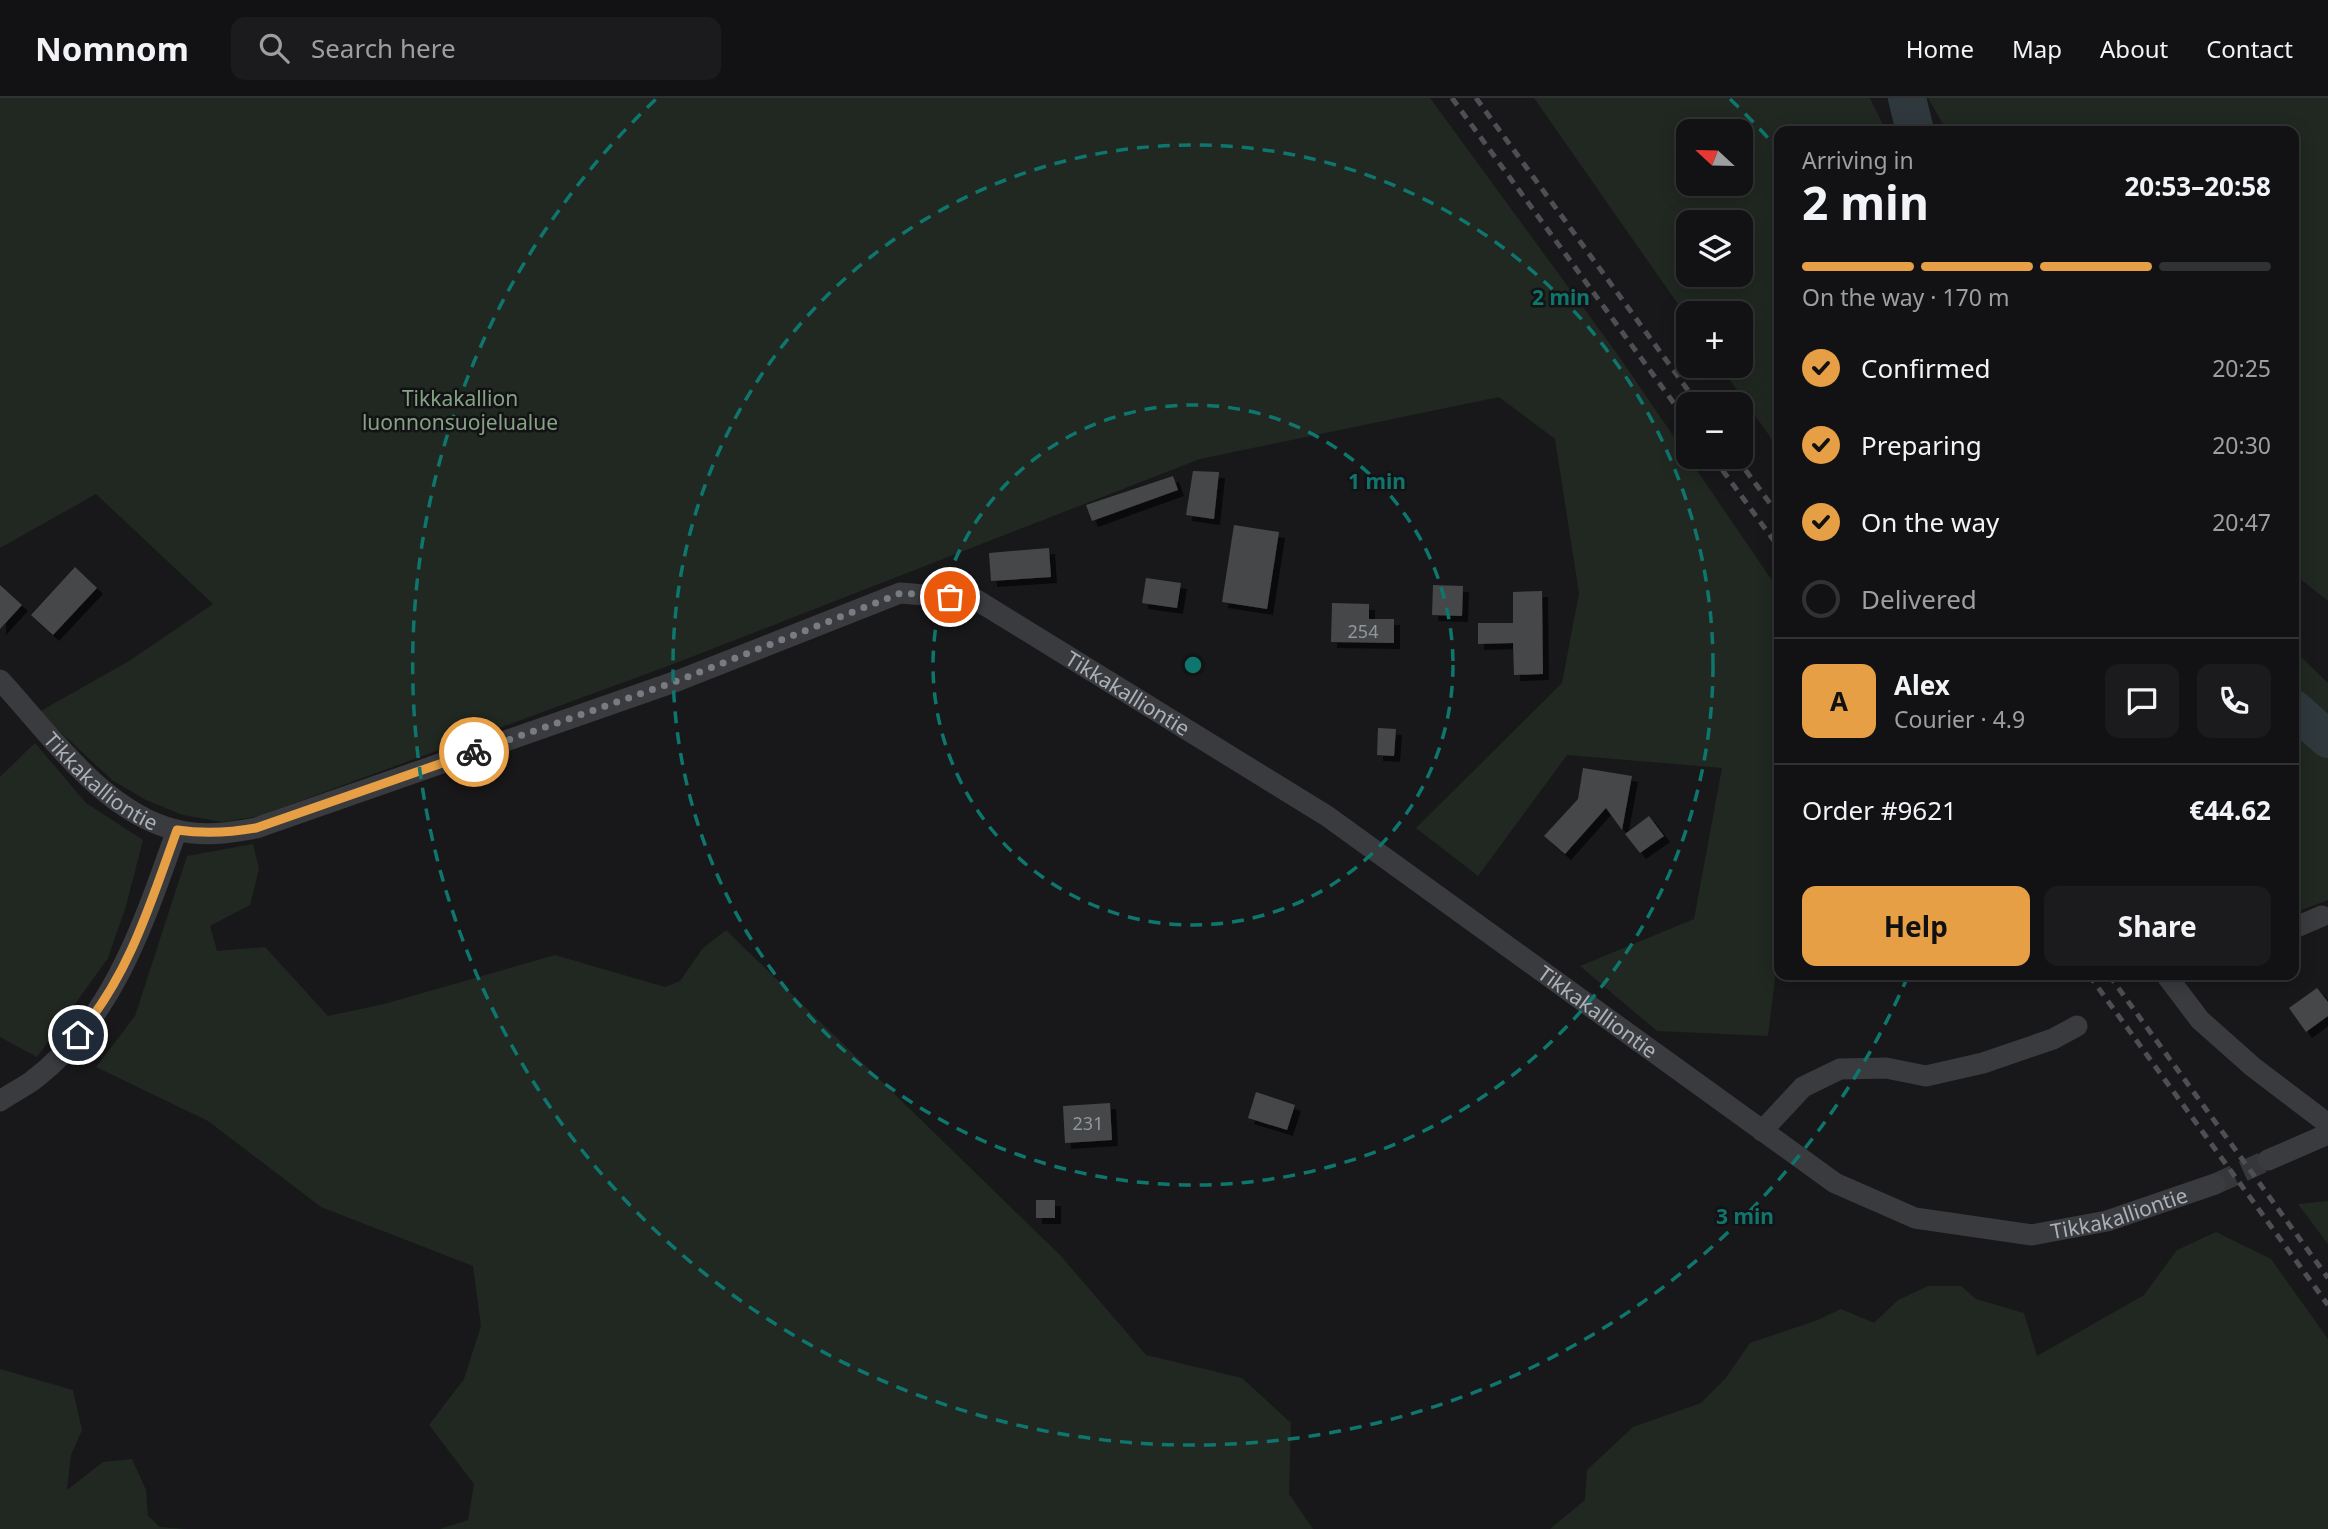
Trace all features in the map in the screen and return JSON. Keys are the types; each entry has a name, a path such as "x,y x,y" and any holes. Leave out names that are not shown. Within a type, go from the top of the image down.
{"street":[{"name":"Tikkakalliontie","path":"0,680 101,788 155,823 177,830 227,834 256,828 677,681 901,593 975,599 1327,816 1835,1183 1915,1217 2032,1235 2107,1221 2215,1184"},
{"path":"0,1101 32,1081 63,1052 93,1017 117,980 135,943 177,830"},
{"path":"2299,926 2322,916"},
{"path":"2175,980 2200,1020 2253,1067 2328,1124"},
{"path":"1762,1131 1803,1087 1840,1069 1886,1069 1926,1076 1983,1063 2046,1042 2077,1026"},
{"path":"2268,1160 2328,1134"}],"green space":[{"name":"Tikkakallion luonnonsuojelualue","path":"0,98 1430,98 1618,355 1676,440 1676,469 1696,469 1774,583 1775,980 1768,1036 1657,1031 1580,966 1694,919 1722,768 1567,755 1478,876 1416,828 1562,683 1579,593 1555,439 1499,397 1200,459 668,666 259,816 222,822 183,815 146,800 112,780 39,712 129,661 213,604 96,494 0,548"},
{"path":"1534,98 1870,98 1884,126 1774,126 1774,442 1753,413 1753,392 1738,392 1728,378 1753,378 1753,301 1676,301"},
{"path":"1928,98 2328,98 2328,601 2299,578 2299,126 1944,126"},
{"path":"2299,655 2328,683 2328,900 2299,911"},
{"path":"35,743 86,803 143,840 126,906 108,958 37,1057 0,1037 0,777"},
{"path":"253,844 259,869 250,905 210,926 217,951 265,947 328,1016 384,1004 555,955 665,987 680,981 703,948 726,930 1060,1255 1146,1355 1242,1378 1291,1423 1289,1494 1313,1529 440,1529 468,1520 474,1484 429,1425 464,1379 481,1326 473,1266 321,1207 208,1121 96,1067 135,1016 187,856"},
{"path":"2328,1201 2328,1244 2298,1204"},
{"path":"2216,1232 2271,1259 2328,1339 2328,1529 1550,1529 1585,1500 1587,1470 1633,1427 1701,1403 1725,1379 1750,1343 1815,1321 1841,1309 1874,1323 1898,1300 1928,1286 1961,1286 1976,1299 2024,1313 2037,1356 2144,1295 2177,1250"},
{"path":"0,1369 73,1390 82,1430 71,1455 67,1490 103,1462 132,1459 146,1490 148,1516 160,1527 187,1529 0,1529"}],"building":[{"path":"1193,471 1219,472 1214,519 1186,515"},
{"path":"1173,476 1178,490 1092,521 1086,505"},
{"path":"1234,525 1279,532 1267,609 1222,602"},
{"path":"1049,548 1051,577 991,581 989,553"},
{"path":"75,567 97,588 53,635 31,615"},
{"path":"1146,578 1181,583 1177,608 1142,603"},
{"path":"0,585 22,605 0,629"},
{"path":"1433,585 1463,586 1462,616 1432,615"},
{"path":"1542,591 1543,674 1514,675 1513,643 1478,644 1478,623 1513,623 1513,592"},
{"path":"1332,603 1369,604 1369,619 1394,619 1394,643 1331,642"},
{"path":"1378,728 1396,729 1394,756 1377,755"},
{"path":"1583,768 1632,776 1622,830 1606,808 1565,854 1544,836 1578,799"},
{"path":"1649,816 1664,836 1640,853 1625,834"},
{"path":"2317,988 2328,1002 2328,1016 2306,1032 2289,1008"},
{"path":"1256,1092 1295,1105 1287,1130 1248,1118"},
{"path":"1110,1103 1112,1140 1065,1143 1063,1106"},
{"path":"1036,1200 1055,1200 1055,1218 1036,1218"}],"waterway":[{"path":"1907,98 1914,126"},
{"path":"2299,713 2328,739"}],"tunnel":[{"path":"2215,1184 2268,1160"}],"railway":[{"path":"1452,98 1676,406"},
{"path":"1476,98 1689,392"},
{"path":"1722,469 1774,541"},
{"path":"1745,469 1774,509"},
{"path":"2093,980 2328,1305"},
{"path":"2113,980 2328,1278"}],"way so far":[{"path":"474,752 677,681 901,593 950,597"}],"route":[{"path":"78,1035 117,980 135,943 177,830 227,834 256,828 474,752"}]}
